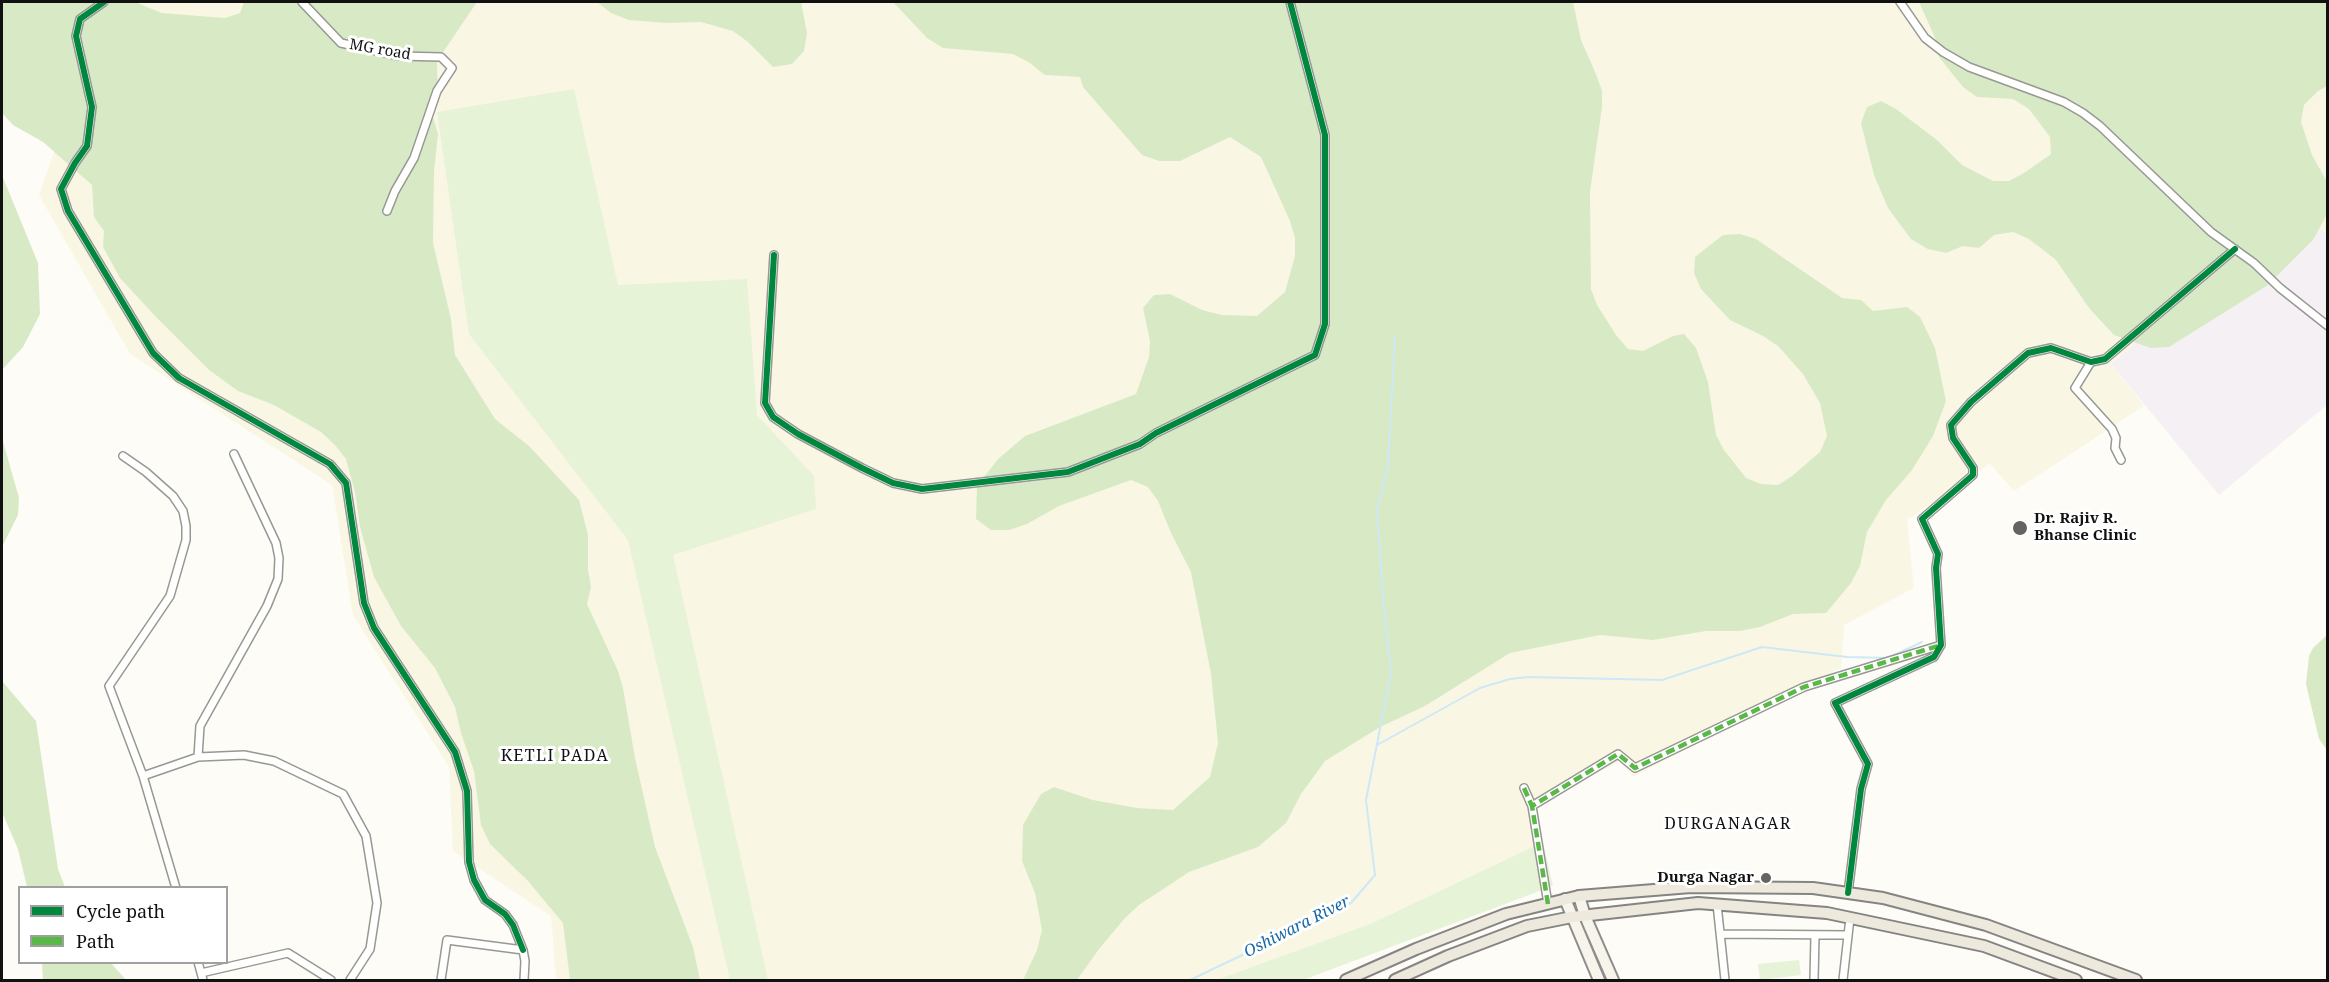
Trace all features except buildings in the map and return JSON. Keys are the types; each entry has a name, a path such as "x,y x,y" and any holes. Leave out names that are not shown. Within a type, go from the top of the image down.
{"main road":[{"path":"1346,981 1487,921 1565,899 1692,887 1813,888 1883,898 1986,925 2136,981"},
{"path":"1579,896 1585,916 1613,981"},
{"path":"1565,899 1599,981"},
{"path":"1395,981 1448,956 1527,926 1572,917 1698,903 1827,913 1984,945 2076,981"}],"street":[{"path":"104,2 80,19 76,36 92,107 87,146 61,189 68,211 153,353 179,378 330,464 346,483 364,603 374,628 455,752 467,791 470,862 474,880 485,900 505,914 513,925 523,950 524,981"},
{"name":"MG road","path":"302,2 341,43 399,56 441,57 452,68 437,90 414,158 395,191 387,211"},
{"path":"774,255 765,403 773,417 798,434 862,468 893,483 922,489 1068,472 1140,444 1155,433 1315,355 1324,324 1325,135 1290,2"},
{"path":"1900,2 1925,38 1943,52 1969,67 2064,102 2083,113 2100,126 2211,232 2328,326"},
{"path":"1848,893 1861,789 1868,764 1835,703 1934,657 1941,645 1936,568 1938,554 1922,519 1973,475 1973,468 1953,438 1951,425 1971,402 2028,353 2052,348 2091,362 2105,359 2235,249"},
{"path":"2091,362 2075,388 2112,429 2116,438 2115,448 2121,460"},
{"path":"198,757 200,726 267,606 278,579 279,558 276,543 234,454"},
{"path":"123,456 146,472 173,496 183,511 186,526 186,540 170,596 109,686 143,776 175,886"},
{"path":"1532,806 1618,754 1635,768 1804,687 1941,645"},
{"path":"143,776 198,757 244,755 274,761 343,794 366,836 377,903 370,949 350,981"},
{"path":"1524,788 1532,806 1548,904"},
{"path":"1717,904 1725,981"},
{"path":"1843,981 1850,918"},
{"path":"1721,934 1848,935"},
{"path":"1814,981 1815,935"},
{"path":"441,981 447,940 523,950"},
{"path":"202,977 288,953 331,981"}],"shaded area":[{"path":"2,2 2327,2 2327,235 2298,203 2111,364 2144,406 2014,491 1990,464 1907,520 1914,588 1844,625 1841,668 1633,777 1619,761 1537,807 1543,842 1370,924 1216,980 556,980 551,916 453,851 449,767 353,615 332,485 130,354 39,195 77,86"},
{"path":"2298,202 2327,235 2327,405 2219,495 2111,364"}],"green space":[{"path":"2,2 135,2 162,13 225,18 240,13 244,2 477,2 437,61 438,96 433,117 438,134 434,172 433,243 451,319 455,355 495,419 529,446 579,500 588,535 588,570 591,587 587,604 618,671 655,847 693,947 700,980 570,980 563,923 528,881 490,844 481,825 474,771 455,707 435,668 401,626 374,577 360,527 355,492 346,459 321,432 274,405 238,391 209,370 120,278 103,247 104,231 94,217 92,185 43,142 13,125 2,113"},
{"path":"597,2 801,2 807,33 804,51 792,64 773,67 748,42 733,31 701,22 666,23 629,20 611,13"},
{"path":"893,2 1573,2 1581,40 1602,91 1602,107 1590,192 1591,289 1597,305 1616,335 1628,349 1643,351 1673,336 1684,334 1696,348 1708,382 1716,435 1724,450 1746,478 1761,484 1778,485 1792,476 1820,452 1827,436 1820,403 1803,374 1778,346 1730,320 1701,289 1694,273 1695,257 1723,235 1740,234 1756,239 1842,298 1861,300 1873,311 1907,307 1920,317 1935,348 1946,401 1933,436 1912,470 1886,500 1867,532 1860,566 1851,583 1826,613 1793,614 1760,627 1740,631 1706,631 1653,640 1600,635 1510,653 1425,706 1380,727 1325,761 1301,794 1286,823 1258,847 1189,872 1139,905 1099,949 1077,980 1023,980 1037,950 1042,930 1035,893 1022,861 1023,825 1041,794 1054,787 1093,800 1137,808 1173,810 1210,777 1218,743 1211,674 1191,572 1158,501 1148,487 1131,480 1059,506 1027,524 1009,530 991,530 976,519 977,486 998,459 1025,436 1136,394 1149,357 1150,341 1143,308 1154,295 1170,294 1202,310 1222,315 1257,316 1285,292 1295,256 1295,238 1290,221 1261,157 1230,137 1180,161 1159,161 1142,155 1083,87 1080,77 1045,75 1030,63 1013,54 943,48 927,38"},
{"path":"1919,2 2327,2 2327,86 2318,91 2304,105 2301,122 2312,155 2327,182 2327,214 2313,240 2268,285 2169,347 2151,348 2114,335 2089,308 2056,260 2029,239 2013,232 1994,235 1979,248 1963,246 1946,253 1928,249 1911,239 1888,208 1874,175 1861,123 1867,107 1881,101 1896,109 1937,140 1962,165 1993,181 2009,181 2051,154 2050,137 2029,109 2013,99 1977,97 1963,87 1939,57 1936,40"},
{"path":"574,89 618,285 747,279 757,415 814,476 816,509 673,555 768,980 730,980 628,540 469,334 437,112"},
{"path":"2,175 38,263 40,314 23,347 2,370"},
{"path":"2,438 19,498 18,515 2,547"},
{"path":"2327,635 2327,750 2319,739 2306,684 2309,656 2313,648"},
{"path":"2,681 36,721 58,869 65,886 27,886 18,849 2,812"},
{"path":"1543,842 1553,886 1303,980 1216,980 1370,924"},
{"path":"1799,960 1801,975 1760,980 1758,964"},
{"path":"42,964 112,964 126,980 43,980"}],"waterway":[{"name":"Oshiwara River","path":"1190,980 1351,903 1375,875 1366,800 1391,673 1377,510 1388,466 1395,336"},
{"path":"1377,745 1480,688 1510,679 1528,677 1662,680 1762,647 1847,657 1888,658 1922,642"}],"marked path":[{"path":"1548,904 1532,806 1618,754 1635,768 1804,687 1941,645"},
{"path":"1524,788 1532,806"}],"cycle path":[{"path":"104,2 80,19 76,36 92,107 87,146 61,189 68,211 153,353 179,378 330,464 346,483 364,603 374,628 455,752 467,791 469,862 474,880 485,900 505,914 513,925 523,950"},
{"path":"774,255 765,403 773,417 798,434 862,468 893,483 922,489 1068,472 1140,444 1156,433 1315,355 1325,324 1325,135 1290,2"},
{"path":"1848,893 1861,789 1868,764 1835,703 1934,657 1941,645 1936,568 1938,554 1922,519 1973,475 1973,468 1953,438 1951,425 1971,402 2028,353 2051,348 2091,362 2105,359 2235,249"}],"place":[{"name":"Dr. Rajiv R. Bhanse Clinic","path":"2020,528"},
{"name":"Durga Nagar","path":"1766,878"}],"district":[{"name":"KETLI PADA","path":"555,756"},
{"name":"DURGANAGAR","path":"1728,824"}]}
